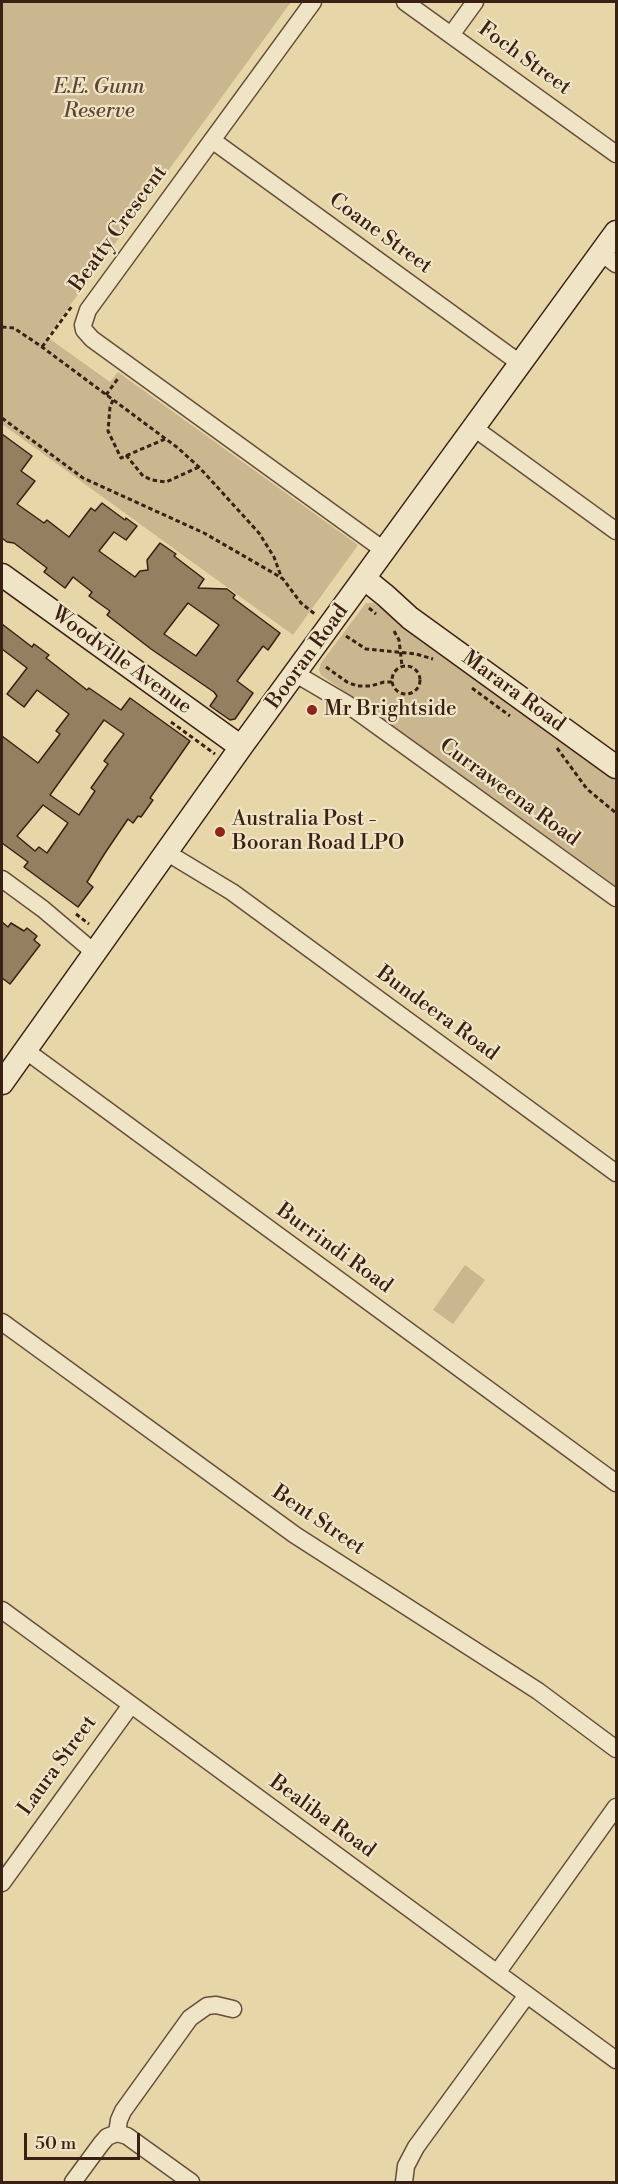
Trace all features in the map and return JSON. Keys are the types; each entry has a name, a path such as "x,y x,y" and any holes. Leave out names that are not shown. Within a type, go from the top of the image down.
{"street":[{"name":"Beatty Crescent","path":"313,2 85,314 83,325 87,335 128,366 385,551"},
{"name":"Foch Street","path":"405,2 616,154"},
{"path":"451,35 475,2"},
{"name":"Coane Street","path":"212,140 521,364"},
{"name":"Booran Road","path":"2,1083 241,747 474,428 521,364 612,249"},
{"path":"474,428 616,531"},
{"name":"Woodville Avenue","path":"2,575 241,747"},
{"name":"Marara Road","path":"362,584 386,596 400,621 616,767"},
{"name":"Curraweena Road","path":"299,670 319,678 347,704 616,898"},
{"name":"Bundeera Road","path":"170,847 201,863 232,892 616,1173"},
{"path":"2,879 43,909 84,931 98,948"},
{"name":"Burrindi Road","path":"25,1050 616,1483"},
{"name":"Bent Street","path":"2,1322 295,1535 538,1691 616,1749"},
{"name":"Bealiba Road","path":"2,1610 616,2060"},
{"name":"Laura Street","path":"2,1883 131,1705"},
{"path":"497,1973 616,1807"},
{"path":"404,2182 406,2166 416,2148 527,1995"},
{"path":"117,2133 123,2111 190,2018 207,2006 233,2008"},
{"path":"73,2182 107,2137 117,2133 127,2136 191,2182"}],"path":[{"path":"2,327 14,328 165,438 199,466 259,532 274,557 283,579 301,603 320,619"},
{"path":"106,395 128,366"},
{"path":"112,400 108,431 121,458 165,438"},
{"path":"2,418 82,478 204,533 283,579"},
{"path":"126,455 143,476 152,480 166,482 199,466"},
{"path":"369,609 383,620"},
{"path":"400,621 399,640 402,666"},
{"path":"343,633 366,649 416,654 441,664"},
{"path":"402,666 411,667 418,674 417,687 410,693 400,693 392,682 395,671 402,666"},
{"path":"326,667 347,682 357,686 392,682"},
{"path":"466,682 487,701 513,717"},
{"path":"553,743 587,789 616,813"}],"green space":[{"name":"E.E. Gunn Reserve","path":"2,2 291,2 47,337 110,382 118,372 358,545 293,635 2,424"},
{"path":"366,603 373,603 387,611 616,776 616,886 321,675 319,670 321,663"},
{"path":"465,1265 485,1280 453,1324 433,1310"}],"building":[{"path":"2,434 32,456 21,471 35,481 17,504 44,523 47,520 69,537 91,508 95,511 102,503 137,526 126,540 114,532 99,551 135,577 140,571 148,570 147,560 160,543 204,579 198,588 227,589 235,595 233,598 280,633 268,650 263,646 237,681 253,693 235,719 230,720 210,706 217,696 214,692 151,649 107,615 110,611 89,596 92,592 73,577 65,588 44,572 47,568 14,543 2,538","holes":["188,603 219,625 196,656 164,634"]},
{"path":"2,624 32,647 34,644 49,655 46,658 87,690 89,688 121,710 130,698 190,741 150,798 153,800 141,817 138,816 133,823 128,819 105,853 87,882 93,887 78,907 24,867 28,862 2,843 2,736 38,763 60,734 56,731 69,714 37,690 24,707 7,694 27,668 2,649","holes":["104,720 124,734 104,761 108,764 91,788 95,791 79,815 50,795","43,805 68,823 47,853 39,847 35,851 17,836"]},
{"path":"2,922 8,927 11,923 24,931 27,928 37,936 34,940 40,945 10,984 2,978"}],"place":[{"name":"Mr Brightside","path":"312,710"},
{"name":"Australia Post - Booran Road LPO","path":"220,832"}]}
